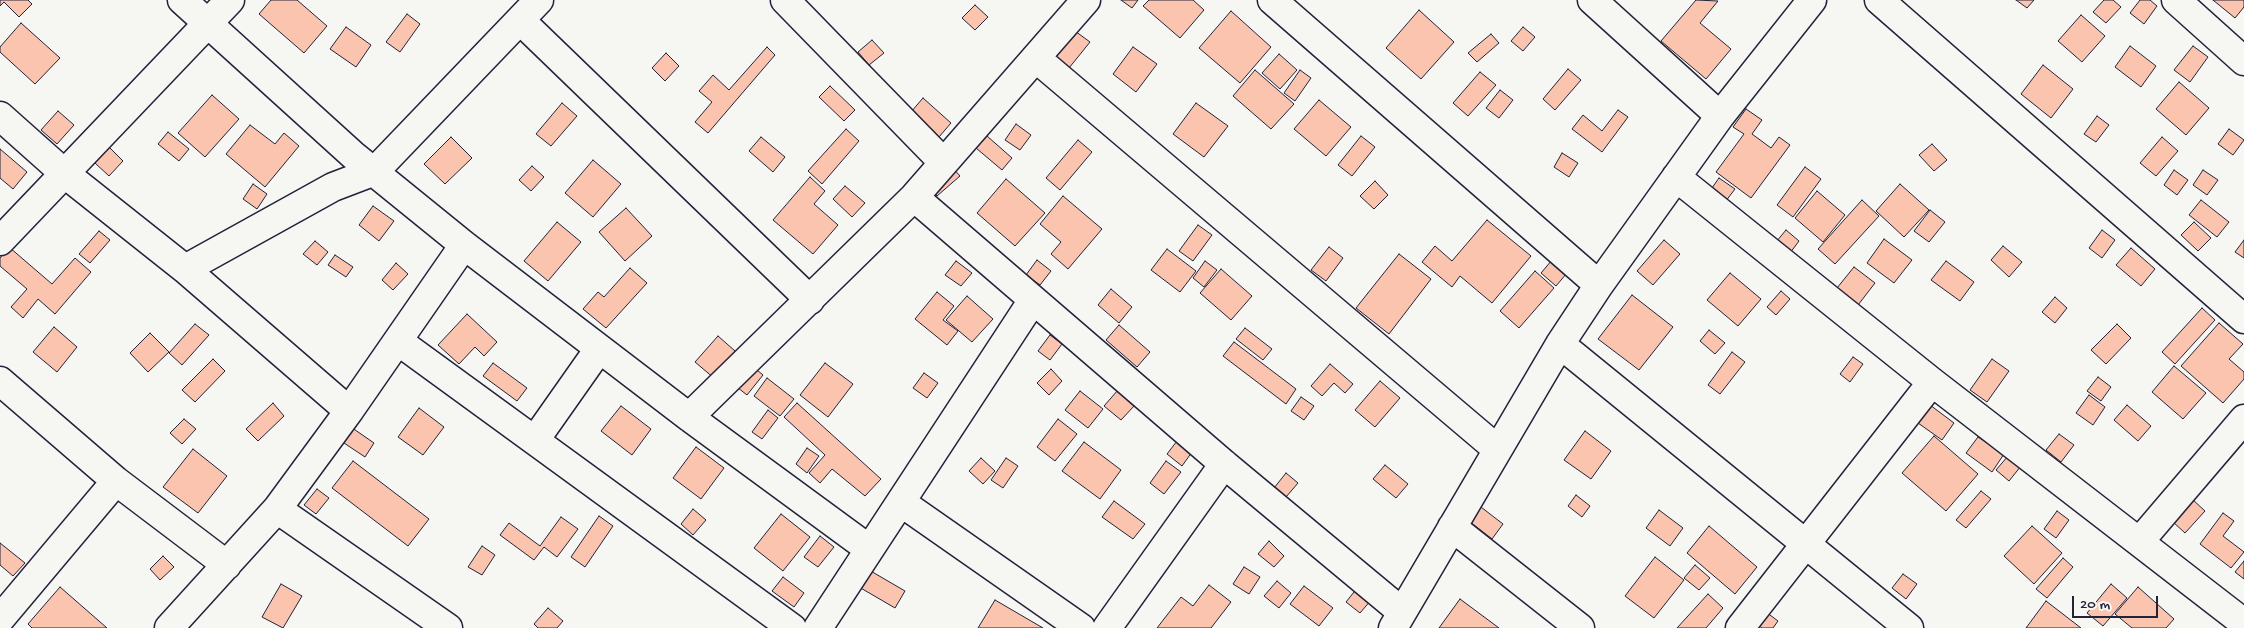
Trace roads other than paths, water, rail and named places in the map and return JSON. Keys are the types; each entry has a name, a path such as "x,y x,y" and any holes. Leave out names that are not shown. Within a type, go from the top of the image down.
{"street":[{"path":"182,0 296,104 464,245 689,417 869,549"},
{"path":"0,241 230,0"},
{"path":"185,269 333,187 375,172 539,0"},
{"path":"785,0 943,162"},
{"path":"1272,0 1598,285"},
{"path":"1592,0 1720,116"},
{"path":"914,197 1224,464 1398,620 1560,344 1598,285 1720,116 1812,0"},
{"path":"1879,0 2244,319"},
{"path":"2179,1 2244,61"},
{"path":"689,417 914,197 1036,59 1078,3"},
{"path":"520,20 810,300"},
{"path":"1036,59 1498,448"},
{"path":"0,116 64,173 185,269 349,410"},
{"path":"1676,177 1932,382 2140,541 2244,624"},
{"path":"169,628 277,509 398,341 464,245"},
{"path":"818,628 869,549 902,503 1033,300"},
{"path":"398,341 792,628"},
{"path":"1560,344 1909,628"},
{"path":"536,440 599,349"},
{"path":"0,381 116,482 227,565"},
{"path":"1740,628 1807,545 1932,382"},
{"path":"2140,541 2244,419"},
{"path":"1107,628 1224,464"},
{"path":"0,619 116,482"},
{"path":"902,503 1081,628"},
{"path":"277,509 448,628"},
{"path":"1452,527 1580,628"}]}
